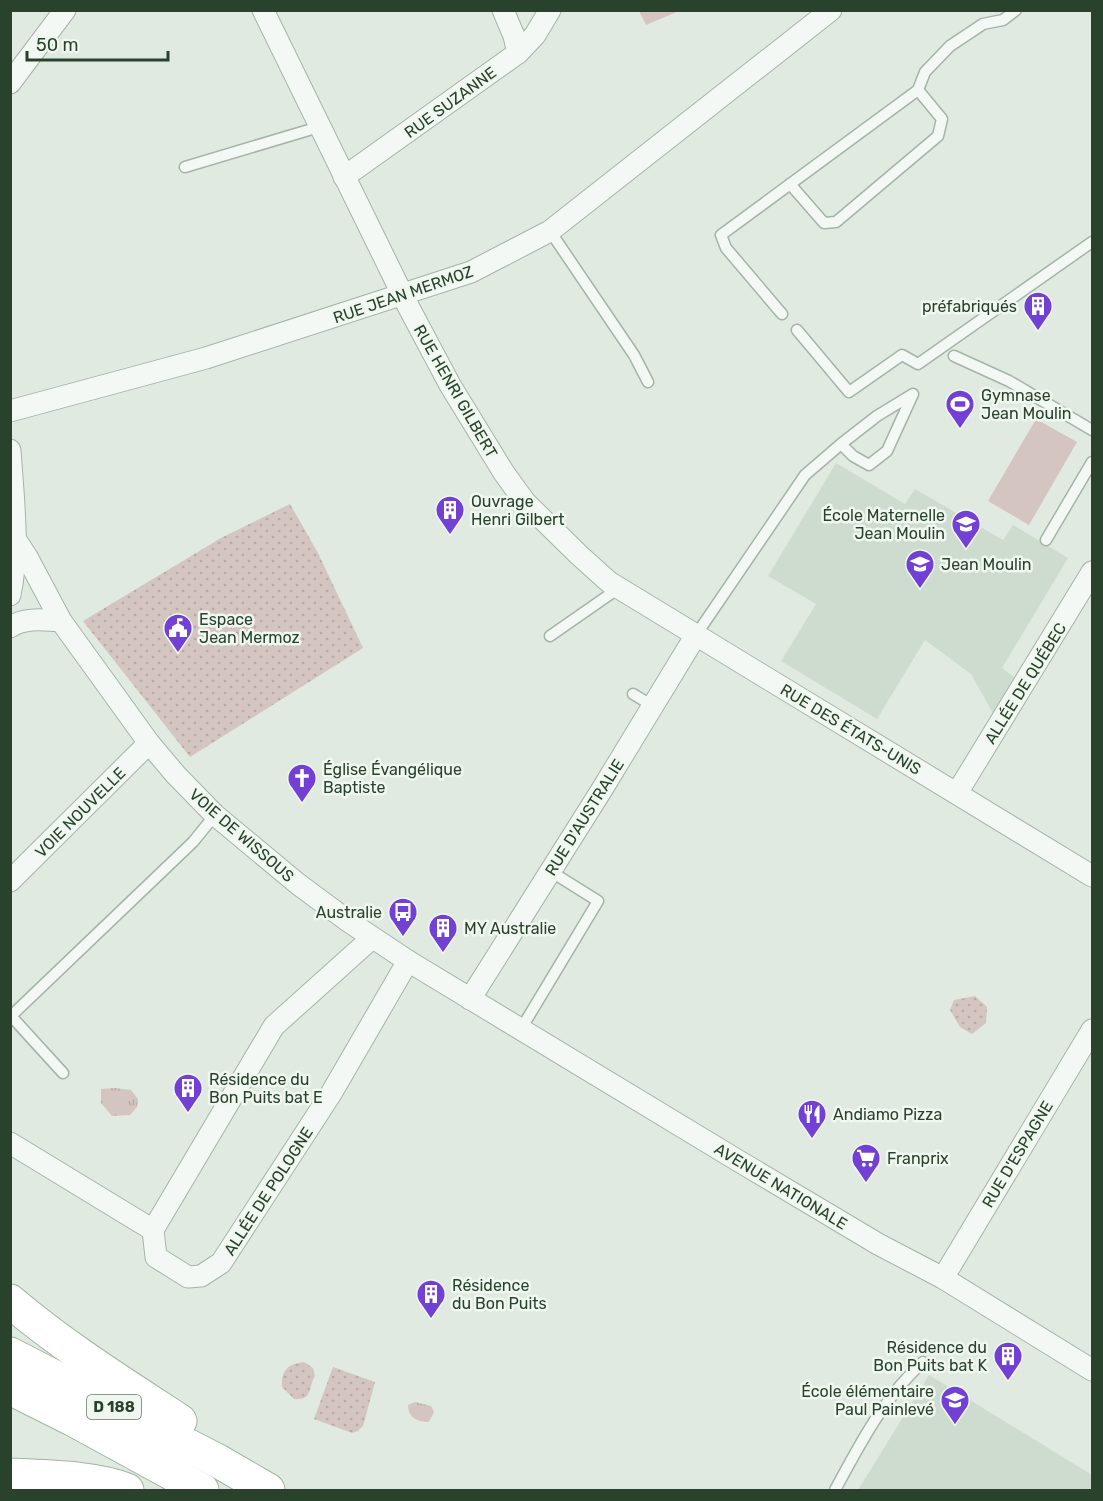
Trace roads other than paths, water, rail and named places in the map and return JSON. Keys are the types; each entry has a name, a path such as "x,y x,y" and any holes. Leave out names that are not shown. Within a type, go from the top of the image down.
{"main road":[{"path":"10,1300 84,1357 188,1426 218,1461"},
{"name":"D 188","path":"10,1354 218,1461 268,1491"},
{"name":"D 188","path":"10,1388 72,1419 202,1491"},
{"path":"16,1478 80,1480 118,1487 127,1491"}],"street":[{"path":"10,83 65,10"},
{"name":"RUE HENRI GILBERT","path":"263,10 319,127 450,385 504,473 525,502 579,555 614,585"},
{"path":"503,10 514,36 518,53"},
{"name":"RUE SUZANNE","path":"344,177 518,53 535,35 550,10"},
{"name":"RUE JEAN MERMOZ","path":"10,411 206,358 471,272 550,231 831,10"},
{"path":"10,450 16,540 11,591"},
{"name":"VOIE DE WISSOUS","path":"16,540 61,621 149,743 176,775 215,814 298,884 372,938 470,999"},
{"name":"ALLÉE DE QUÉBEC","path":"957,793 1092,572"},
{"name":"RUE DES ÉTATS-UNIS","path":"614,585 1092,876"},
{"name":"VOIE DE WISSOUS","path":"11,591 40,602 61,621"},
{"path":"10,627 31,620 61,621"},
{"name":"RUE D'AUSTRALIE","path":"470,999 696,635"},
{"name":"VOIE NOUVELLE","path":"10,881 149,743"},
{"path":"10,1143 153,1230 274,1026 372,938"},
{"name":"ALLÉE DE POLOGNE","path":"153,1230 156,1257 188,1277 201,1276 221,1263 332,1092 408,961"},
{"name":"AVENUE NATIONALE","path":"470,999 878,1244 943,1278 1092,1370"},
{"name":"RUE D'ESPAGNE","path":"943,1278 1092,1030"}],"lane":[{"path":"782,314 726,248 721,235 918,90 925,72 950,46 983,24 1003,20 1016,10"},
{"path":"790,184 824,223 836,222 938,136 942,119 918,90"},
{"path":"185,167 319,127"},
{"path":"550,231 634,355 648,382"},
{"path":"797,330 849,392 902,355 918,364 1092,242"},
{"path":"954,356 1009,381 1092,430"},
{"path":"696,635 805,475 840,444 877,416 913,394 887,451 869,465 853,456 840,444"},
{"path":"1046,540 1092,462"},
{"path":"550,636 614,585"},
{"path":"633,694 653,706"},
{"path":"63,1073 11,1016 193,842 215,814"},
{"path":"521,1029 598,901 550,871"},
{"path":"836,1491 880,1412 909,1375 923,1362"}],"place":[{"name":"préfabriqués","path":"1038,332"},
{"name":"Gymnase Jean Moulin","path":"960,430"},
{"name":"Ouvrage Henri Gilbert","path":"450,536"},
{"name":"École Maternelle Jean Moulin","path":"966,550"},
{"name":"Jean Moulin","path":"920,590"},
{"name":"Espace Jean Mermoz","path":"178,654"},
{"name":"Église Évangélique Baptiste","path":"302,804"},
{"name":"Australie","path":"403,938"},
{"name":"MY Australie","path":"443,954"},
{"name":"Résidence du Bon Puits bat E","path":"188,1114"},
{"name":"Andiamo Pizza","path":"812,1140"},
{"name":"Franprix","path":"866,1184"},
{"name":"Résidence du Bon Puits","path":"431,1320"},
{"name":"Résidence du Bon Puits bat K","path":"1008,1382"},
{"name":"École élémentaire Paul Painlevé","path":"955,1426"}]}
